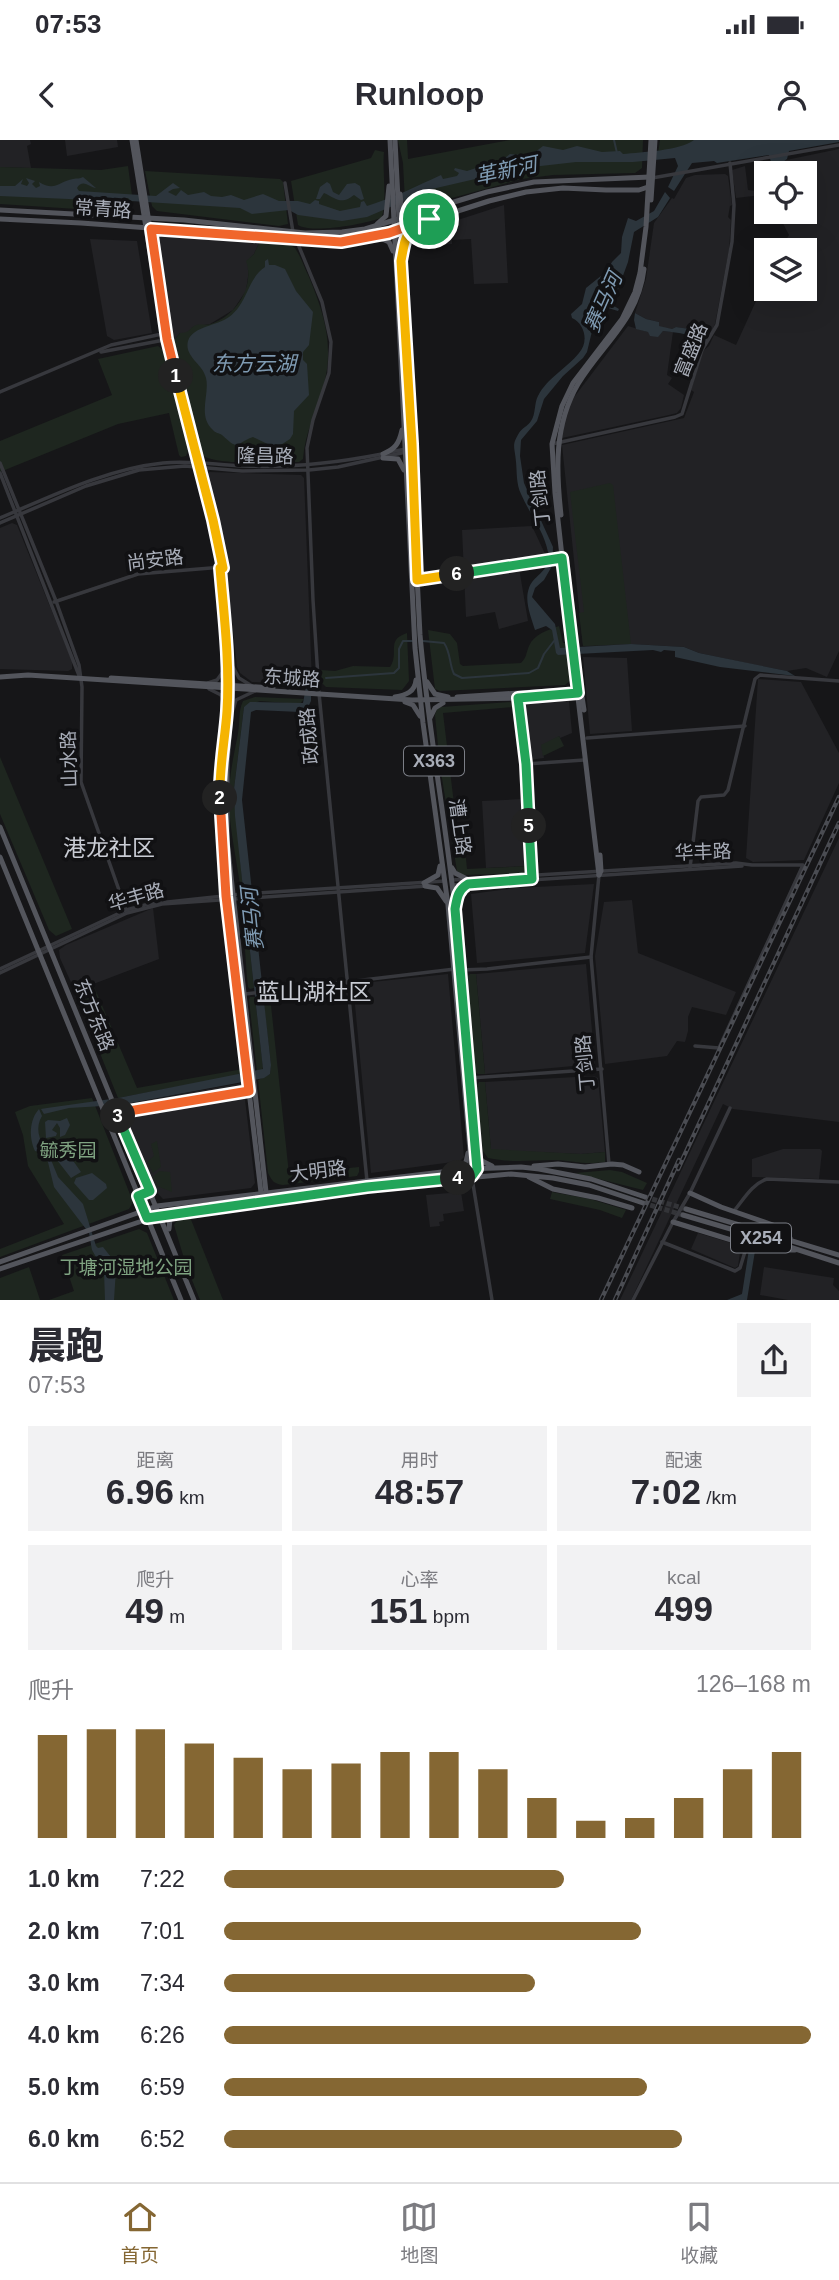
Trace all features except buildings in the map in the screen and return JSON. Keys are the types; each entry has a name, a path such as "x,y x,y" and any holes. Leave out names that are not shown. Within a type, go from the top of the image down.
{"main road":[{"path":"134,140 164,337 196,464"},
{"name":"X363","path":"392,140 403,406 409,450 407,487 418,648"},
{"name":"丁剑路","path":"648,211 653,140"},
{"path":"648,188 650,177"},
{"name":"常青路","path":"0,210 147,218 324,233 365,229 487,192 534,182 650,177"},
{"name":"常青路","path":"0,219 341,242 368,238 526,192 563,188 648,188"},
{"name":"丁剑路","path":"599,873 587,738 574,657 554,480 555,443 562,406 573,383 628,309 640,273 648,226 648,188"},
{"path":"365,229 382,221 395,206 428,211"},
{"path":"398,260 408,233 429,219"},
{"path":"148,228 167,339 221,568 229,659 230,711 221,757 220,791 229,897 262,1182 258,1191 250,1195"},
{"path":"368,238 378,237 389,242 398,260"},
{"name":"X363","path":"398,260 417,580 417,635"},
{"path":"383,456 399,442 403,406"},
{"path":"383,456 398,459 402,464 407,487"},
{"name":"漕上路","path":"418,648 417,663 449,863 448,905 470,1078 474,1169"},
{"name":"漕上路","path":"418,648 424,673 423,723 441,852 455,909 468,1129 474,1169"},
{"path":"397,698 414,689 417,663"},
{"name":"东城路","path":"0,675 21,672 316,694 423,699 580,691"},
{"path":"424,673 431,690 449,699"},
{"name":"丁剑路","path":"580,691 599,873"},
{"path":"397,698 413,705 423,723"},
{"path":"430,732 430,715 449,699"},
{"name":"东方东路","path":"0,827 194,1300"},
{"path":"425,884 440,871 441,852"},
{"name":"东方东路","path":"0,857 181,1300"},
{"path":"449,863 455,873 469,882 460,890 455,909"},
{"path":"425,884 437,888 448,905"},
{"path":"229,897 244,994 250,1072"},
{"path":"251,1082 249,1091 265,1201"},
{"path":"444,1172 466,1162 468,1129"},
{"path":"474,1142 486,1165 506,1168"},
{"path":"521,1167 558,1164 585,1167 610,1164 639,1171"},
{"name":"大明路","path":"0,1269 157,1206 444,1172 521,1167 591,1179 644,1200 589,1185 525,1176 472,1176 160,1215 94,1232"},
{"path":"472,1176 474,1169"},
{"path":"525,1176 553,1189 632,1208"},
{"path":"262,1182 277,1192"},
{"path":"138,1196 150,1191"},
{"path":"689,1195 773,1225 792,1240"},
{"path":"173,1246 168,1226 170,1219 187,1211"},
{"name":"X254","path":"839,1255 684,1212 839,1263"},
{"path":"673,1221 764,1250 801,1250"},
{"path":"154,1233 165,1228"},
{"name":"大明路","path":"0,1262 83,1236"}],"street":[{"path":"730,163 839,145"},
{"name":"常青路","path":"650,177 730,163"},
{"name":"富盛路","path":"555,443 682,414 702,350 717,325 732,242 734,205 730,163"},
{"name":"政成路","path":"285,183 295,240 323,302 331,342 329,373 309,433 307,448 316,694 367,1181"},
{"path":"0,392 111,345 164,337"},
{"name":"隆昌路","path":"0,521 120,471 162,463 196,464 242,471 309,468 409,450"},
{"name":"山水路","path":"0,463 18,513"},
{"name":"山水路","path":"0,472 74,647 81,677 81,782 127,911"},
{"path":"417,580 562,558"},
{"name":"尚安路","path":"54,602 138,573 221,568"},
{"path":"206,686 222,675 229,659"},
{"path":"229,659 239,678 254,688 236,700 230,711"},
{"path":"690,867 698,801 701,797 724,795 728,790 757,676 839,681"},
{"path":"206,686 221,695 230,711"},
{"path":"517,696 526,764 532,877"},
{"path":"587,738 745,726"},
{"path":"526,764 587,760"},
{"name":"华丰路","path":"0,971 127,911 162,901 736,863 803,865 719,1048 695,1046"},
{"name":"丁剑路","path":"599,873 599,898 591,957 610,1164"},
{"path":"244,994 458,969 487,969 591,957"},
{"path":"470,1078 602,1069"},
{"path":"116,1111 249,1091"},
{"path":"633,1300 689,1195 730,1108"},
{"path":"472,1176 492,1300"},
{"path":"734,1211 758,1181 767,1179 839,1182"},
{"path":"662,1242 735,1271 740,1268 747,1245"}],"shaded area":[{"path":"0,140 30,140 31,144 27,146 31,168 0,167"},
{"path":"65,140 117,140 118,147 67,156"},
{"path":"839,149 839,651 827,677 806,668 787,671 699,653 684,647 631,644 583,646 562,445 684,418 694,392 691,390 703,351 709,346 714,335 736,345 756,301 817,301 817,238 787,238 789,235 783,224 817,224 817,161 781,161"},
{"path":"745,166 748,190 754,191 754,196 736,198 732,170"},
{"path":"725,174 728,176 732,205 728,217 731,220 729,250 715,324 711,333 676,327 661,328 658,326 659,322 635,313 646,279 654,223 672,198 674,199 686,178"},
{"path":"504,205 508,283 474,284 471,239 452,240 452,244 422,246 430,229"},
{"path":"160,235 259,243 248,260 246,291 233,310 210,324 180,333 171,344 157,244"},
{"path":"90,239 137,241 152,333 114,340 107,336"},
{"path":"628,326 658,335 663,331 673,332 667,375 672,378 668,384 684,395 681,408 677,413 562,438 565,417 572,400"},
{"path":"209,472 301,475 304,478 312,682 305,685 252,682 240,673 237,667 226,567 205,478"},
{"path":"12,523 17,525 72,661 72,669 68,671 0,669 0,528"},
{"path":"532,526 546,556 518,562 528,621 499,629 495,612 466,617 462,530"},
{"path":"583,657 627,658 632,731 590,734"},
{"path":"758,679 801,682 839,753 839,783 804,860 753,862 746,858"},
{"path":"569,701 572,733 560,738 559,736 543,751 544,758 529,760 523,704"},
{"path":"523,799 526,866 486,868 482,801"},
{"path":"839,838 839,1122 733,1109 723,1104 631,1300 620,1300"},
{"path":"594,884 585,953 477,963 471,894 516,888"},
{"path":"632,900 638,953 736,992 726,1015 692,1007 685,1042 677,1041 667,1056 605,1064 595,956 604,902"},
{"path":"153,908 159,959 75,991 59,950"},
{"path":"586,964 595,1064 485,1074 476,974"},
{"path":"448,974 464,1157 460,1161 371,1173 353,984"},
{"path":"594,1076 598,1078 605,1152 581,1154 491,1150 485,1082"},
{"path":"243,1083 255,1183 251,1188 163,1199 154,1189 120,1105"},
{"path":"783,1149 820,1149 819,1179 752,1177 752,1159"},
{"path":"461,1192 464,1211 443,1214 444,1221 439,1222 440,1226 430,1227 426,1195"},
{"path":"698,1233 741,1246 738,1266 735,1268 691,1249"},
{"path":"764,1267 834,1278 833,1285 839,1291 839,1300 788,1300 760,1295"}],"green space":[{"path":"398,140 407,140 408,159 510,140 643,140 642,168 635,173 553,175 522,179 410,208 405,201 403,163"},
{"path":"660,140 788,140 658,154"},
{"path":"375,150 384,152 384,205 381,218 315,229 298,225 291,181 371,158"},
{"path":"128,166 133,203 129,209 0,204 0,167 101,170"},
{"path":"145,171 280,179 283,182 288,224 279,226 157,211 152,206"},
{"name":"东方云湖","path":"259,243 290,245 295,248 314,290 326,331 326,373 308,431 303,459 299,462 220,461 201,455 171,344 180,333 187,332 196,325 209,325 220,320 235,307 248,280 246,261 254,254"},
{"path":"158,346 163,350 188,451 186,456 179,455 169,413 118,424 0,472 0,441 112,395 98,359"},
{"path":"610,483 613,485 631,644 583,646 579,613 584,612 570,492"},
{"path":"559,626 563,643 568,643 571,680 565,685 440,691 435,689 428,630 450,634 457,643 460,664 463,666 521,663 534,638"},
{"path":"407,633 409,681 402,690 326,687 322,683 321,670 335,671 353,666 390,667 396,639"},
{"path":"255,697 304,699 300,704 260,701 244,707 234,789 243,889 240,885 231,831 229,790 241,705 243,701"},
{"path":"510,702 514,707 443,713 459,845 465,849 467,869 528,866 526,873 463,875 457,871 440,766 435,715 441,707"},
{"path":"559,736 564,746 543,756 541,745"},
{"path":"0,757 72,929 56,936 49,930 0,814"},
{"path":"245,903 254,988 250,989 241,906"},
{"path":"476,974 485,1074 475,1072 467,977"},
{"path":"93,984 137,1088 243,1069 244,1074 118,1098 75,991"},
{"path":"263,996 270,996 289,1174 359,1167 357,1176 283,1185 275,1183 269,1176 258,1080 270,1074 271,1065"},
{"path":"250,997 255,997 263,1067 262,1071 257,1072 249,1000"},
{"path":"479,1082 485,1082 491,1149 581,1154 605,1152 605,1162 513,1161 488,1158 483,1151 476,1087"},
{"name":"毓秀园","path":"92,1098 133,1202 129,1209 0,1257 0,1249 64,1224 28,1166 23,1135 15,1112 30,1106"},
{"path":"157,1141 161,1167 153,1173 147,1162 154,1156 151,1144"},
{"path":"610,1170 647,1183 643,1190 575,1173"},
{"path":"159,1171 170,1172 172,1192 157,1186 153,1177"},
{"path":"552,1192 590,1199 626,1210 622,1218 600,1210 550,1199"},
{"path":"190,1217 223,1300 200,1300 186,1265 174,1225 178,1219"},
{"name":"丁塘河湿地公园","path":"139,1229 147,1233 174,1300 49,1300 74,1291 62,1255"},
{"name":"丁塘河湿地公园","path":"29,1267 40,1300 0,1300 0,1278"}],"water":[{"name":"革新河","path":"694,140 839,140 789,151 784,161 771,161 769,155 717,163 692,163 674,191 668,187 678,166 675,158 633,162 576,162 523,168 432,189 367,217 342,221 298,215 289,210 252,214 240,208 131,201 128,198 114,201 0,196 0,186 15,186 23,179 21,184 27,186 29,183 26,178 35,181 32,184 36,188 40,186 39,182 53,186 83,177 96,188 82,184 77,188 79,191 156,196 173,183 180,188 168,192 176,196 181,190 188,195 204,192 211,196 231,195 244,200 263,194 279,201 310,204 315,200 340,211 360,207 364,201 367,206 377,203 441,175 443,179 457,176 459,173 455,168 467,171 492,165 510,154 530,156 543,146 563,150 577,146 602,152 620,151 623,154 670,149"},
{"path":"327,182 333,192 339,195 347,184 355,183 360,186 364,199 354,195 346,200 339,200 324,193 320,199 316,199 320,187"},
{"path":"665,192 670,198 658,217 634,232 628,262 614,300 618,311 608,308 594,323 587,352 544,399 537,421 521,440 520,456 524,483 553,547 552,566 544,580 535,588 532,597 555,624 560,648 631,644 684,647 699,653 787,671 795,676 720,667 675,657 675,651 664,650 558,655 552,630 546,626 535,630 530,614 527,598 529,588 545,568 548,552 519,490 515,441 520,431 533,418 542,390 582,349 585,339 583,329 571,314 582,304 586,288 607,271 621,253 622,237 628,218 636,221 654,211"},
{"name":"东方云湖","path":"268,259 269,265 285,269 296,291 313,312 309,345 303,352 303,360 307,364 309,395 294,411 293,434 290,439 276,448 253,437 235,445 214,431 208,424 205,412 206,378 188,347 188,341 195,332 224,320 235,311"},
{"path":"635,313 659,322 659,326 703,331 709,338 706,344 675,332 663,331 658,337 650,336 648,332 636,329"},
{"path":"311,675 311,701 306,711 251,712 242,800 270,1074 264,1078 120,1105 69,1108 44,1114 41,1109 118,1098 263,1069 234,789 244,707 250,702 303,703 308,676"},
{"path":"39,1109 42,1116 39,1133 45,1149 42,1153 35,1151 31,1135 33,1118"},
{"path":"67,1118 70,1125 65,1135 60,1137 57,1123 52,1130 57,1133 56,1136 46,1138 45,1122"},
{"path":"62,1141 81,1172 71,1178 57,1160 54,1151 58,1142"},
{"path":"47,1150 58,1177 83,1204 96,1246 103,1247 118,1266 114,1300 105,1300 104,1271 92,1250 89,1233 54,1187 47,1158 43,1154"},
{"path":"92,1173 106,1184 107,1188 93,1200 89,1200 74,1183 76,1178"},
{"path":"749,1249 755,1251 747,1300 727,1300 742,1294"}],"waterway":[{"path":"614,140 617,153"},
{"name":"赛马河","path":"326,678 394,673 399,668 399,649 403,641 414,641"},
{"name":"赛马河","path":"423,641 444,643 454,674 462,678 529,673 538,668 554,641"}],"tunnel":[{"path":"645,1197 686,1209"},
{"path":"643,1203 683,1215"}],"railway":[{"path":"601,1300 839,797"},
{"path":"678,1169 839,823"},
{"path":"615,1300 679,1160"}],"district":[{"name":"港龙社区","path":"109,848"},
{"name":"蓝山湖社区","path":"314,992"}],"route":[{"path":"429,219 408,233 401,261 417,580 562,558 578,693 518,698 526,764 532,879 468,884 460,890 457,897 455,909 477,1169 472,1176 367,1187 147,1218 138,1196 150,1191 117,1113 249,1091 226,896 220,816 221,757 228,690 220,568 223,568 167,339 151,229 341,242 389,233 429,219"}]}
